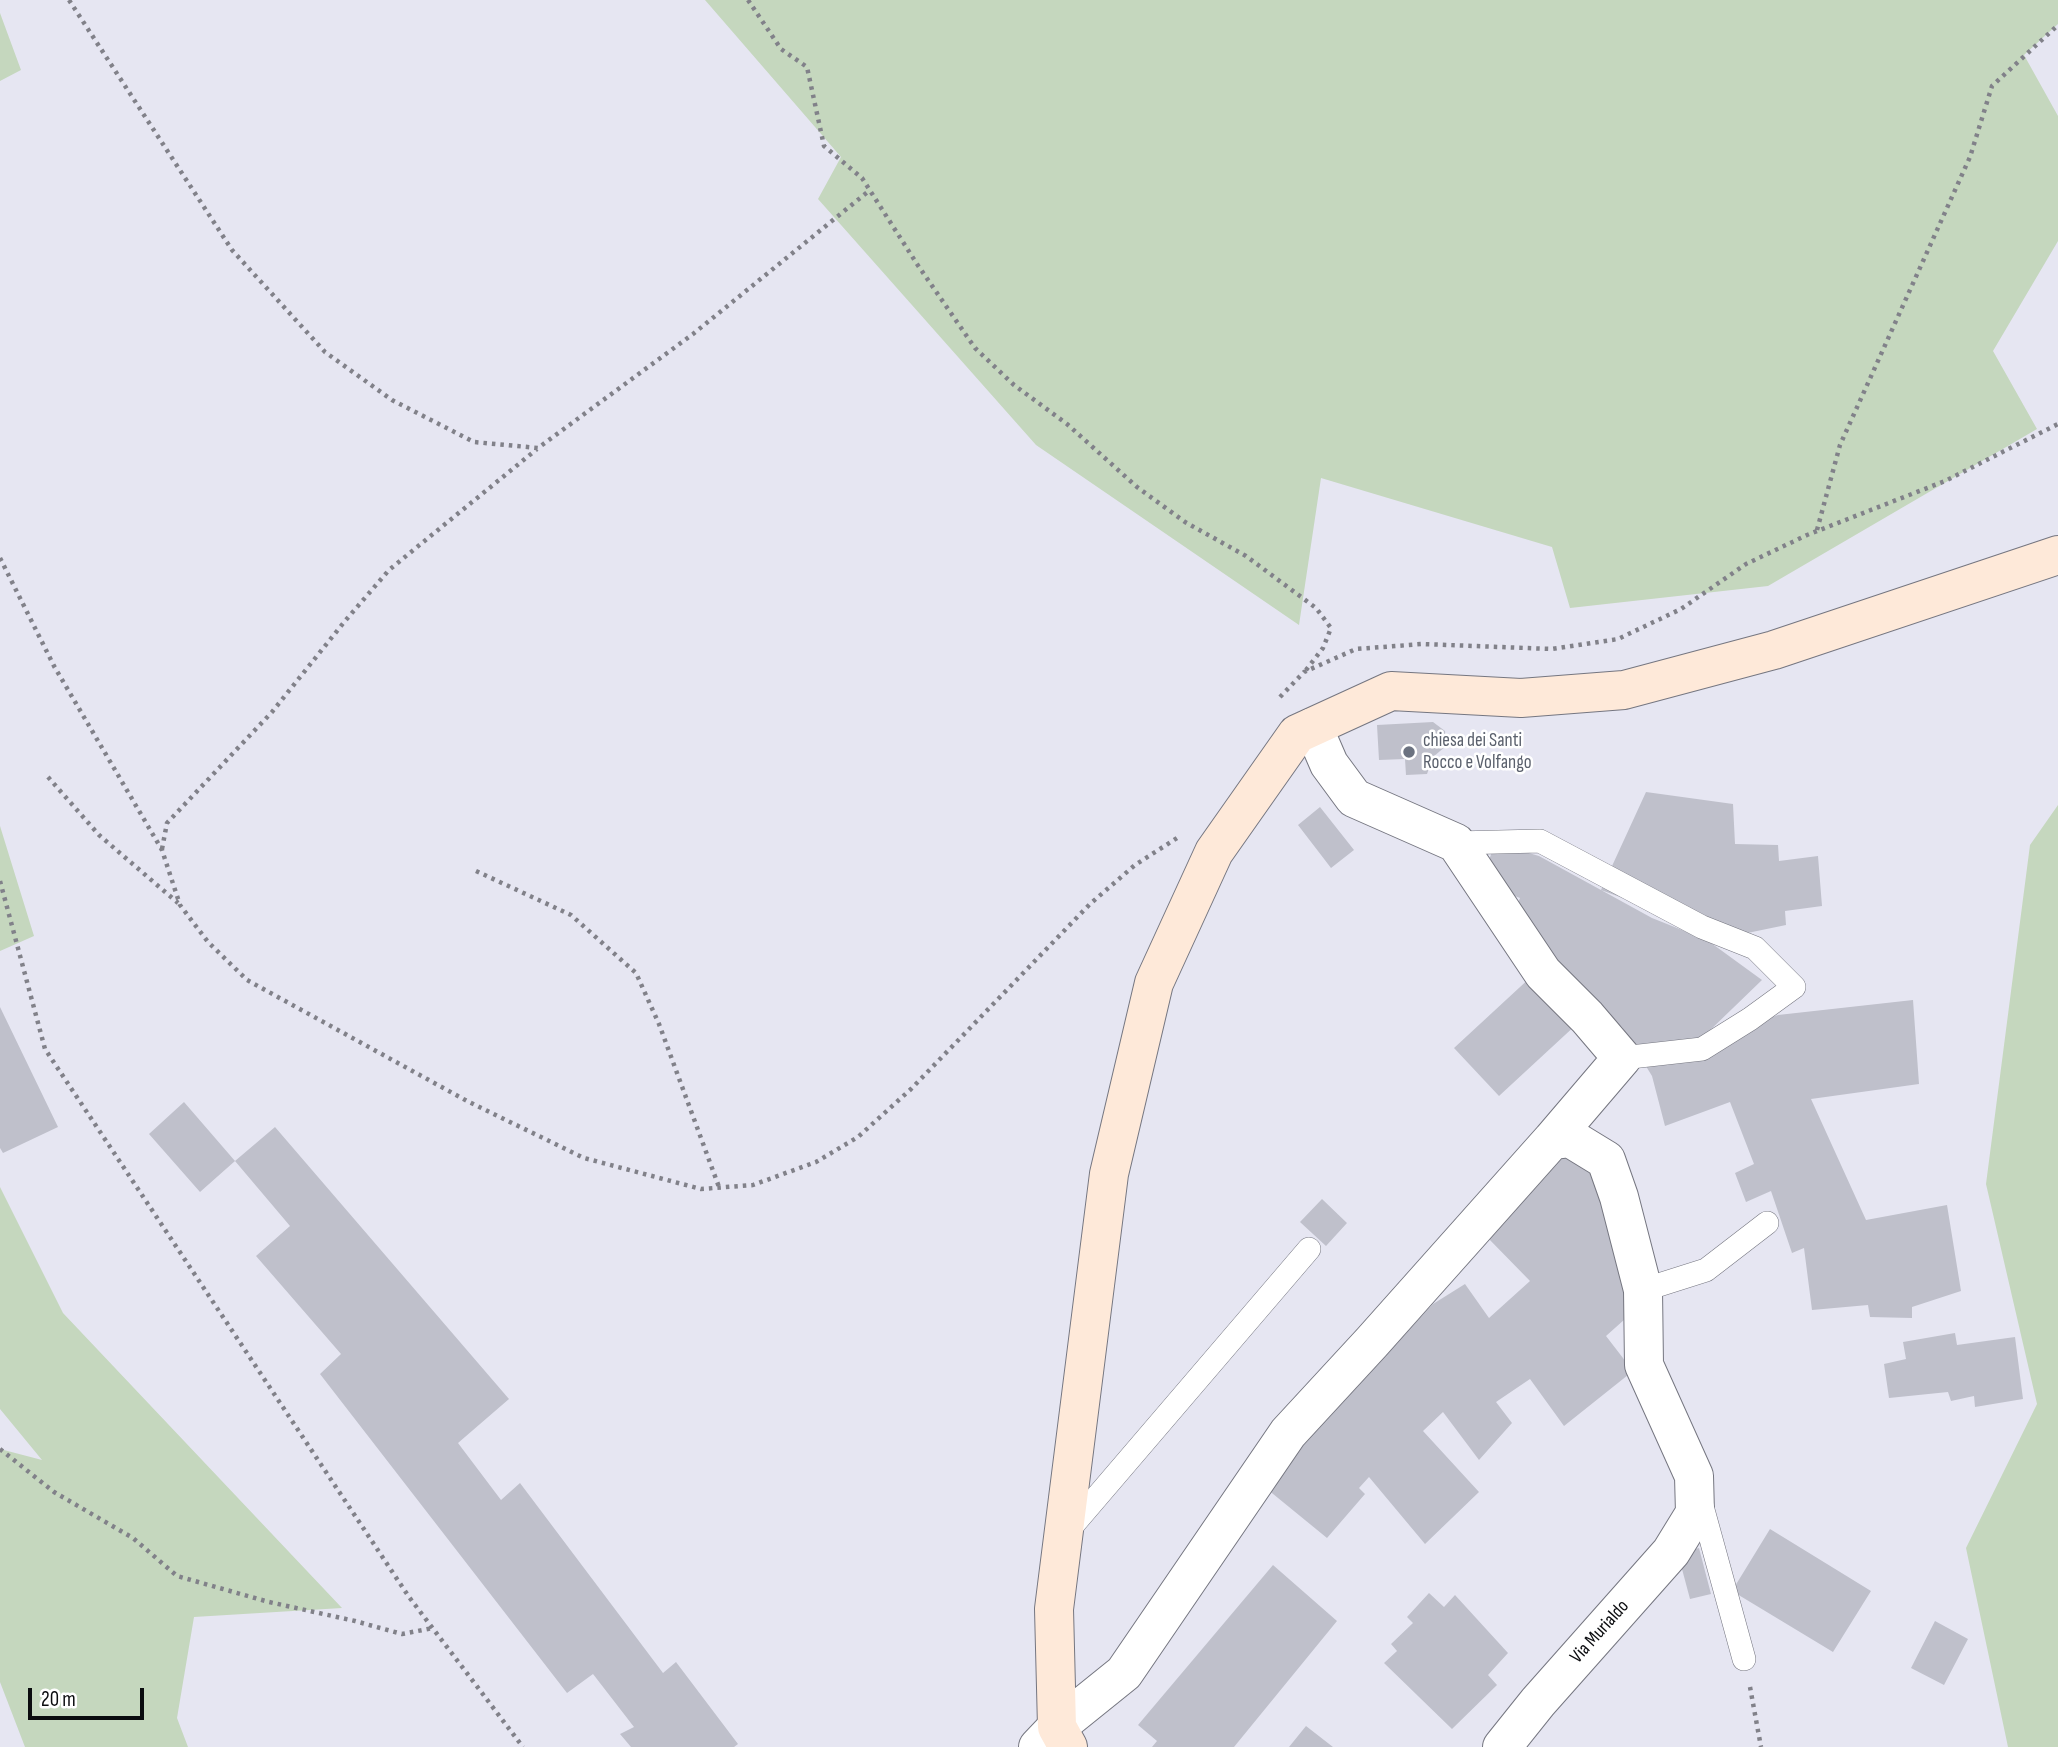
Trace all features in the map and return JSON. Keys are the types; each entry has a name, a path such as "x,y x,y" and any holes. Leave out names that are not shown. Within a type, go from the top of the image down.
{"street":[{"path":"1054,1740 1054,1609 1109,1174 1154,983 1200,840 1297,734 1391,691 1521,698 1624,690 1774,650 2058,555"},
{"path":"1054,1740 1124,1673 1288,1433 1552,1140 1622,1058 1587,1017 1543,973 1456,844 1354,798 1329,764 1313,727"},
{"path":"1552,1140 1570,1138 1606,1160 1619,1197 1643,1290 1644,1365 1693,1476"},
{"name":"Via Murialdo","path":"1502,1747 1538,1702 1671,1552 1695,1513 1693,1476"}],"lane":[{"path":"1456,844 1540,841 1702,927 1755,948 1794,987 1702,1049 1622,1058"},
{"path":"1643,1290 1706,1270 1767,1223"},
{"path":"1064,1535 1309,1249"},
{"path":"1693,1476 1744,1659"}],"path":[{"path":"69,0 232,250 324,352 392,400 474,443 538,448"},
{"path":"748,0 781,49 807,67 824,146 862,178 916,264 975,348 1004,376 1067,424 1136,487 1185,522 1246,556 1316,608 1331,628 1323,649 1272,705"},
{"path":"1816,531 1840,445 1970,157 1992,86 2058,25"},
{"path":"162,850 167,823 272,712 390,570 538,448 693,334 870,190"},
{"path":"1304,672 1356,649 1422,645 1552,649 1618,639 1681,609 1746,564 1816,531 1945,481 2058,424"},
{"path":"0,558 54,666 162,850 180,905"},
{"path":"48,777 99,835 180,905 208,942 247,979 467,1101 584,1158 701,1189 753,1185 816,1162 858,1137 911,1089 1090,904 1135,865 1177,838 1200,840"},
{"path":"1177,838 1200,840"},
{"path":"476,871 571,915 636,973 669,1049 719,1187"},
{"path":"0,881 46,1049 401,1585 523,1747"},
{"path":"0,1449 54,1492 134,1538 177,1576 269,1602 402,1634 433,1628"},
{"path":"1744,1659 1761,1747"}],"green space":[{"path":"705,0 2058,0 2058,24 2024,55 2058,116 2058,241 1993,351 2037,429 1768,586 1570,608 1552,547 1321,478 1299,625 1036,445 818,199 841,157"},
{"path":"0,13 21,70 0,81"},
{"path":"2058,805 2058,1747 2008,1747 1966,1548 2037,1404 1986,1184 2030,845"},
{"path":"0,826 34,936 0,951"},
{"path":"0,1187 63,1313 342,1608 194,1617 177,1718 188,1747 25,1747 0,1682 0,1449 42,1460 0,1409"}],"building":[{"name":"chiesa dei Santi Rocco e Volfango","path":"1433,722 1445,731 1446,746 1433,757 1427,774 1406,775 1405,759 1379,760 1377,725"},
{"path":"1646,792 1733,804 1735,844 1778,845 1779,861 1818,856 1822,906 1785,911 1786,925 1728,937 1601,890"},
{"path":"1320,807 1354,850 1331,868 1298,825"},
{"path":"1495,843 1539,856 1652,918 1707,940 1762,980 1703,1037 1706,1041 1778,1015 1913,1000 1919,1084 1811,1099 1866,1220 1947,1205 1961,1291 1912,1307 1912,1318 1870,1317 1868,1305 1812,1310 1804,1248 1792,1253 1771,1191 1746,1202 1735,1173 1754,1164 1730,1102 1665,1126 1652,1076 1622,1027 1529,956 1511,919 1520,898 1481,883"},
{"path":"1533,975 1578,1023 1499,1096 1454,1048"},
{"path":"0,1007 58,1127 3,1153 0,1148"},
{"path":"184,1102 235,1161 200,1192 149,1134"},
{"path":"275,1127 509,1399 458,1443 501,1500 520,1483 663,1673 676,1662 738,1744 734,1747 631,1747 620,1734 634,1727 593,1674 567,1693 320,1374 341,1354 256,1256 290,1226 235,1161"},
{"path":"1564,1151 1593,1170 1634,1311 1606,1336 1633,1371 1564,1426 1530,1379 1496,1402 1512,1423 1479,1460 1443,1412 1423,1431 1479,1492 1425,1544 1369,1477 1359,1488 1365,1494 1327,1538 1267,1489 1314,1431 1433,1304 1465,1284 1489,1318 1530,1281 1487,1237"},
{"path":"1322,1199 1347,1223 1326,1246 1300,1222"},
{"path":"1955,1333 1957,1345 2015,1337 2023,1399 1975,1407 1974,1396 1951,1401 1948,1392 1889,1398 1884,1364 1906,1359 1903,1342"},
{"path":"1770,1529 1871,1591 1833,1652 1732,1591"},
{"path":"1699,1548 1711,1594 1690,1599 1678,1554"},
{"path":"1273,1565 1337,1621 1234,1747 1152,1747 1157,1741 1138,1725"},
{"path":"1429,1593 1444,1607 1455,1595 1508,1653 1488,1675 1497,1685 1452,1729 1384,1663 1397,1651 1391,1644 1413,1623 1407,1617"},
{"path":"1935,1621 1968,1639 1944,1685 1911,1668"},
{"path":"1306,1726 1333,1747 1289,1747"}],"place":[{"name":"chiesa dei Santi Rocco e Volfango","path":"1409,752"}]}
